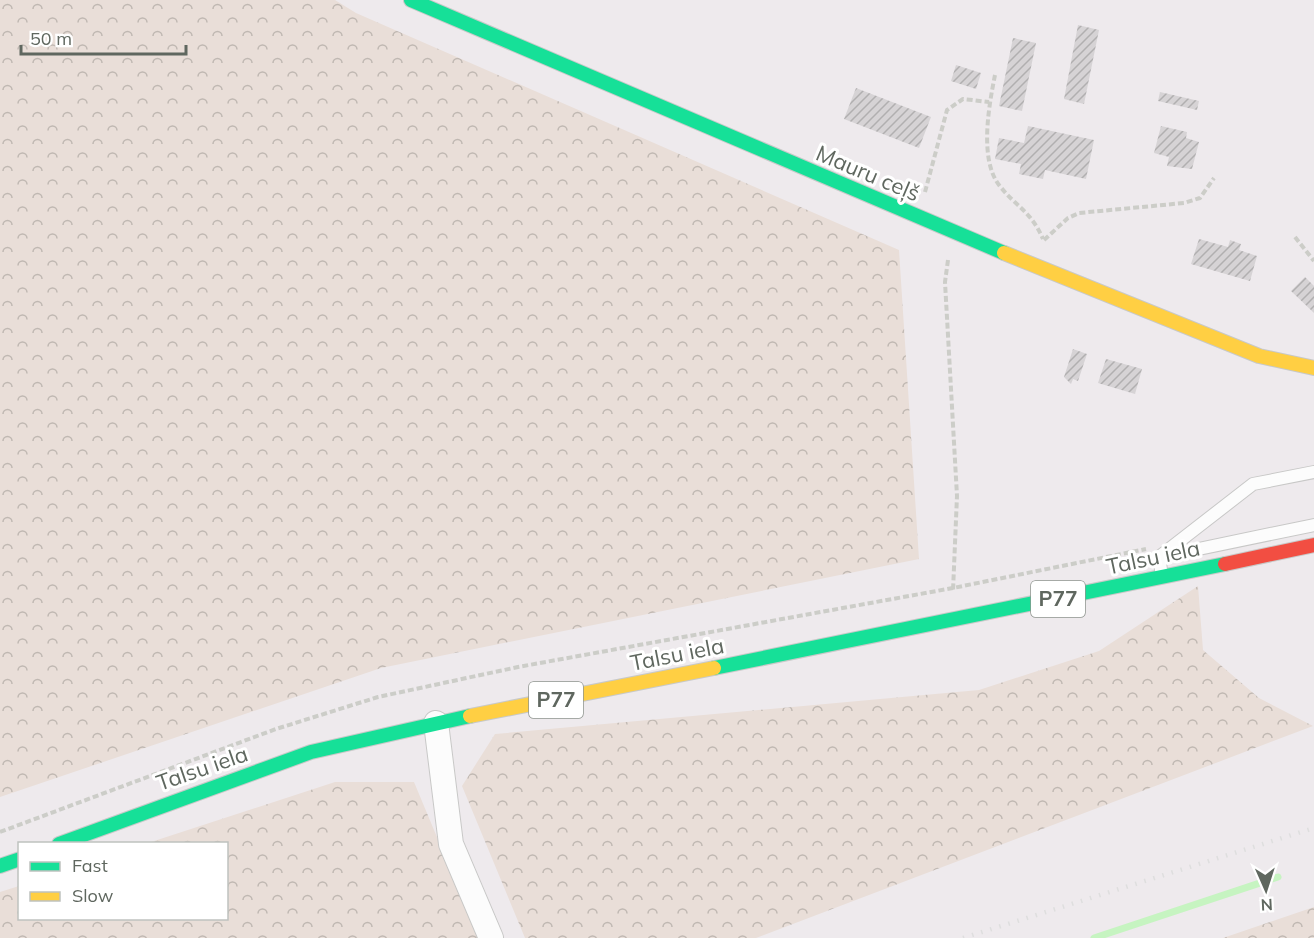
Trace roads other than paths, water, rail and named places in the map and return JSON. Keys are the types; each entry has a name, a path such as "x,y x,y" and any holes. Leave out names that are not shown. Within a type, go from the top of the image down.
{"main road":[{"name":"Mauru ceļš","path":"411,0 1035,266 1259,356 1314,368"},
{"name":"Talsu iela","path":"62,842 311,752 436,723 953,621 1314,545"},
{"path":"0,866 18,860"}],"street":[{"path":"436,723 451,844 491,938"}],"lane":[{"path":"1160,557 1253,484 1314,472"},
{"path":"1160,557 1314,525"},
{"path":"1160,557 1162,577"}],"waterway":[{"path":"1094,938 1278,877"}],"railway":[{"path":"963,938 1314,828"}]}
